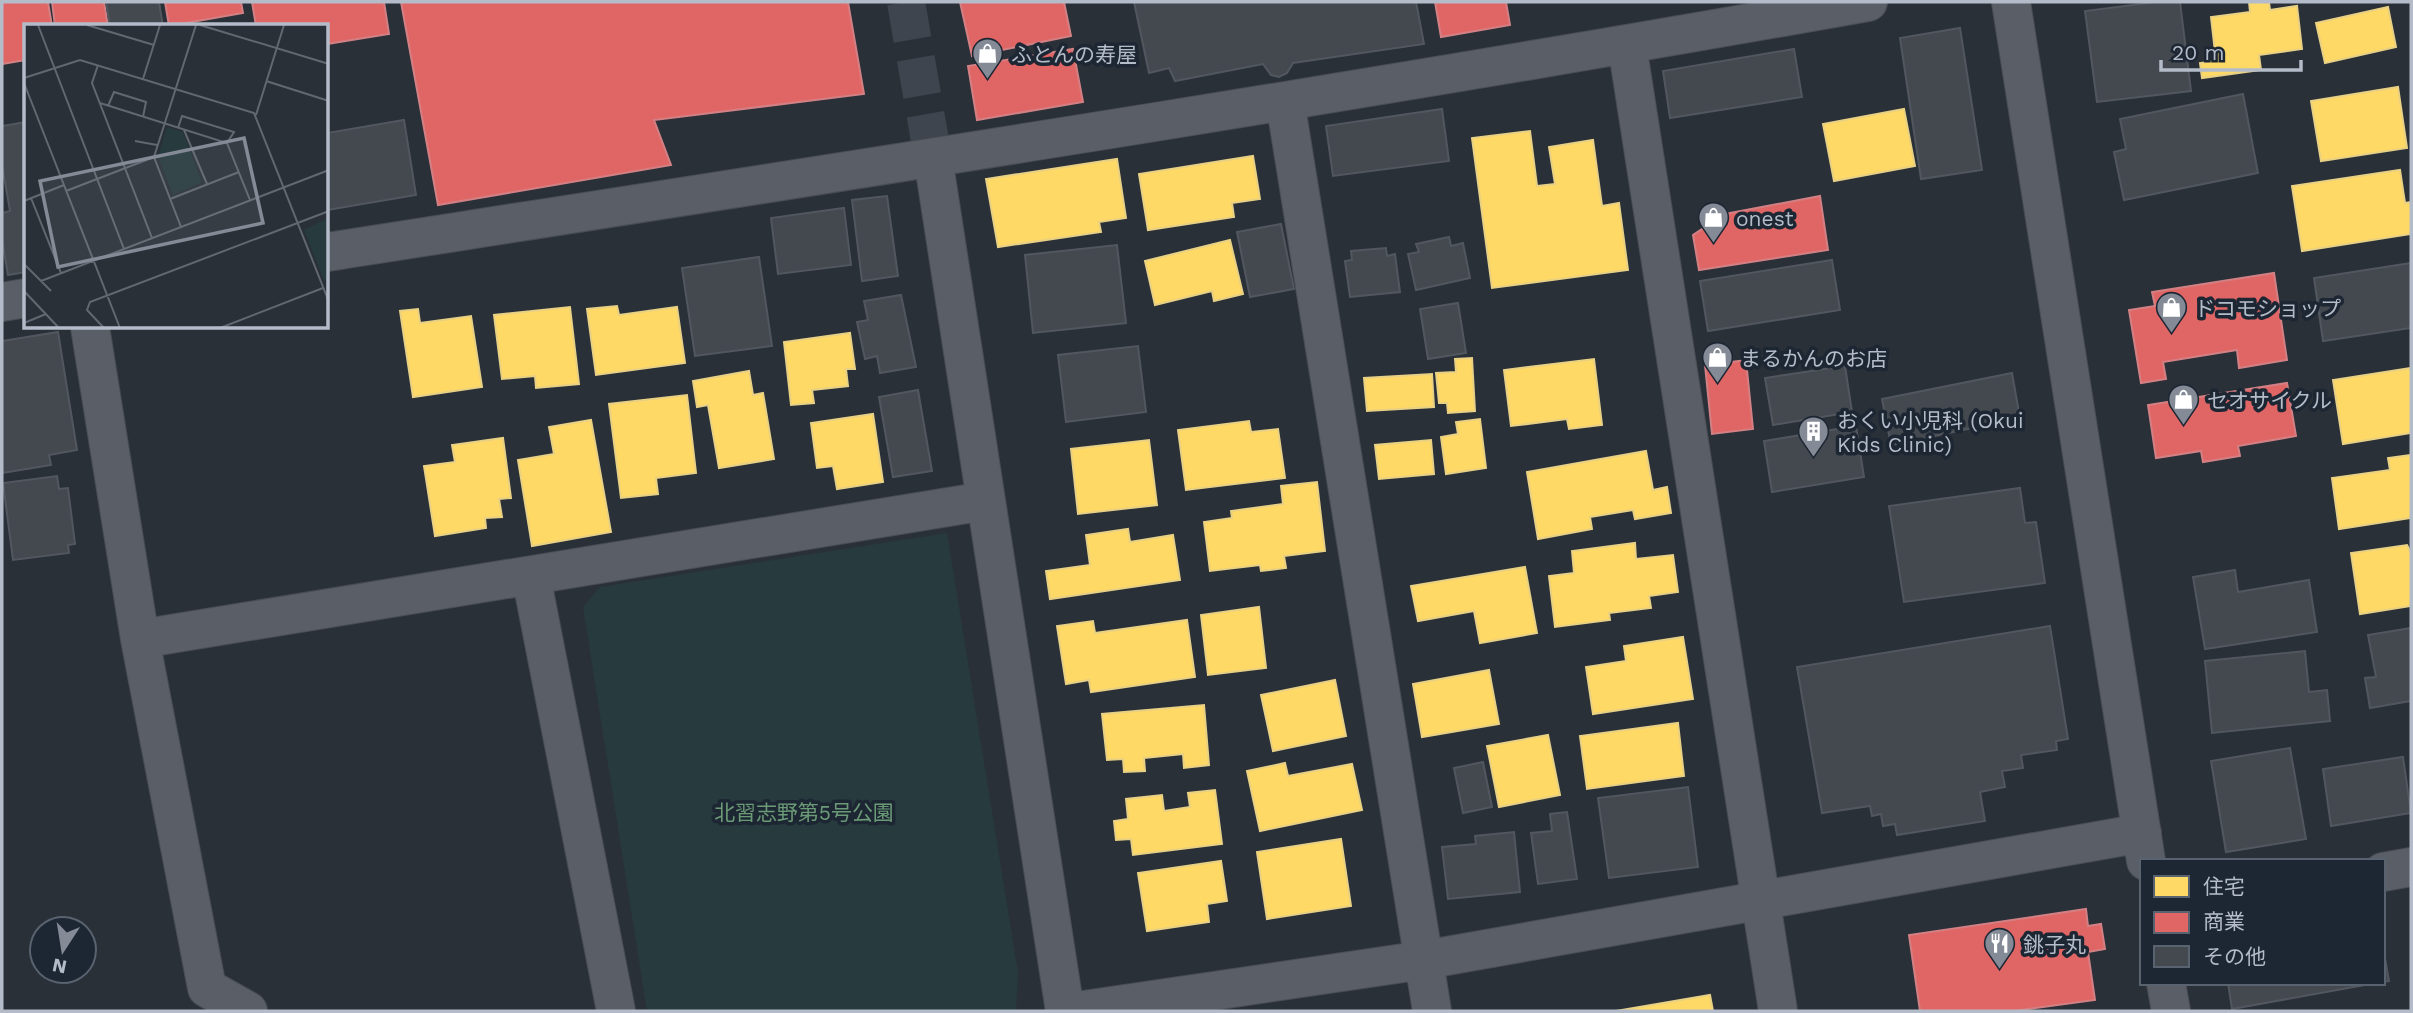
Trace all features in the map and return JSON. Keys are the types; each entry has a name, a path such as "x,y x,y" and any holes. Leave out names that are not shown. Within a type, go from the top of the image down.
{"street":[{"path":"329,251 933,158 1627,45 1868,2"},
{"path":"1077,1011 1424,960 1760,902 2144,847 2011,2"},
{"path":"1627,45 1777,1011"},
{"path":"1285,101 1432,1011"},
{"path":"933,158 1065,1011"},
{"path":"2,302 24,298"},
{"path":"90,329 197,1000 248,1011"},
{"path":"140,639 985,501"},
{"path":"531,576 616,1011"},
{"path":"2385,872 2411,867"},
{"path":"2166,985 2171,1011"}],"green space":[{"name":"北習志野第5号公園","path":"947,533 1018,973 1016,1011 647,1011 583,607 600,587"}],"building: 住宅":[{"path":"2249,2 2269,2 2270,10 2297,6 2302,49 2259,55 2261,70 2202,78 2200,63 2216,61 2211,17 2250,12"},
{"path":"2388,7 2396,47 2325,63 2316,23"},
{"path":"2398,87 2407,148 2321,161 2311,101"},
{"path":"1904,109 1915,166 1834,181 1823,124"},
{"path":"1530,131 1537,186 1555,184 1549,147 1593,140 1602,206 1619,203 1628,270 1492,288 1472,138"},
{"path":"1253,156 1260,199 1232,203 1234,217 1148,230 1139,174"},
{"path":"1117,159 1126,218 1099,222 1101,232 998,247 986,179"},
{"path":"2400,170 2405,203 2411,202 2411,234 2302,251 2292,186"},
{"path":"1230,240 1243,294 1214,301 1212,291 1155,305 1145,261"},
{"path":"617,306 619,315 677,307 685,363 596,375 587,309"},
{"path":"570,307 579,384 536,388 535,376 502,379 494,315"},
{"path":"418,309 420,323 471,316 482,387 413,397 400,311"},
{"path":"850,333 855,369 846,369 848,386 812,390 814,403 791,405 784,342"},
{"path":"1472,358 1475,411 1448,413 1447,403 1439,403 1436,373 1456,372 1455,359"},
{"path":"1594,359 1602,425 1569,429 1567,419 1511,426 1504,370"},
{"path":"2411,368 2411,433 2343,444 2333,380"},
{"path":"749,371 753,395 763,393 774,459 719,468 708,405 697,407 693,381"},
{"path":"1432,374 1434,407 1367,411 1364,378"},
{"path":"687,395 696,473 656,478 658,494 621,498 609,404"},
{"path":"873,414 883,482 837,489 833,466 817,468 811,423"},
{"path":"1480,419 1486,468 1446,474 1441,437 1458,434 1456,422"},
{"path":"591,420 611,532 532,546 518,460 554,454 549,427"},
{"path":"1249,421 1251,432 1278,429 1285,478 1186,490 1178,430"},
{"path":"503,438 511,498 499,499 502,517 485,518 486,528 435,536 424,466 455,462 452,445"},
{"path":"1149,440 1157,505 1078,514 1071,449"},
{"path":"1431,440 1434,474 1379,479 1375,445"},
{"path":"1646,451 1653,490 1667,487 1671,513 1635,519 1633,510 1590,517 1592,529 1538,539 1527,472"},
{"path":"2411,455 2411,518 2339,529 2332,478 2390,470 2388,458"},
{"path":"1317,482 1325,551 1284,556 1286,568 1261,571 1260,565 1210,571 1204,522 1232,518 1231,511 1283,504 1281,486"},
{"path":"1128,529 1130,542 1173,535 1180,580 1050,599 1046,571 1090,565 1086,535"},
{"path":"1635,543 1636,559 1673,555 1678,592 1649,596 1651,608 1609,613 1610,620 1555,627 1549,576 1574,573 1572,551"},
{"path":"2407,545 2411,553 2411,606 2360,614 2351,553"},
{"path":"1525,567 1537,633 1480,643 1474,611 1418,621 1411,586"},
{"path":"1259,607 1266,668 1208,675 1201,615"},
{"path":"1187,620 1195,677 1091,692 1089,680 1066,684 1057,626 1093,621 1095,633"},
{"path":"1683,637 1693,699 1593,714 1586,667 1626,661 1624,646"},
{"path":"1489,670 1499,724 1422,737 1413,684"},
{"path":"1335,680 1346,736 1273,751 1261,695"},
{"path":"1204,705 1209,765 1184,768 1183,754 1144,758 1145,771 1124,772 1123,759 1107,760 1102,714"},
{"path":"1678,723 1684,776 1587,789 1580,736"},
{"path":"1548,735 1560,795 1499,807 1487,746"},
{"path":"1285,763 1288,776 1352,764 1362,810 1260,831 1247,771"},
{"path":"1215,790 1222,844 1133,855 1131,839 1116,840 1114,821 1128,819 1126,799 1162,795 1164,811 1190,807 1188,793"},
{"path":"1341,839 1351,906 1267,919 1257,852"},
{"path":"1221,861 1227,901 1207,904 1209,922 1147,931 1138,873"},
{"path":"1710,995 1713,1011 1616,1011"}],"building: 商業":[{"path":"2,2 48,2 52,24 24,24 24,60 2,64"},
{"path":"52,2 104,2 108,24 55,24"},
{"path":"165,2 241,2 243,13 169,24"},
{"path":"252,2 384,2 389,34 329,44 329,24 256,24"},
{"path":"401,2 848,2 864,94 654,120 671,165 438,205"},
{"path":"960,2 1064,2 1071,36 972,56"},
{"path":"1435,2 1506,2 1510,25 1441,37"},
{"path":"1073,49 1083,102 977,120 968,66"},
{"path":"1820,196 1828,250 1699,270 1693,235 1725,214"},
{"path":"2274,273 2287,360 2239,368 2237,350 2163,362 2166,379 2141,383 2129,310 2155,306 2152,292"},
{"path":"1746,360 1753,429 1712,434 1705,365"},
{"path":"2287,383 2296,436 2238,446 2240,456 2203,462 2201,451 2156,458 2148,405"},
{"path":"2086,909 2088,926 2101,924 2105,949 2088,952 2095,1000 2014,1011 1920,1011 1909,935"}],"building: その他":[{"path":"106,2 159,2 163,24 110,24"},
{"path":"1134,2 1416,2 1424,44 1293,63 1287,73 1279,77 1271,75 1263,64 1175,81 1169,68 1149,73"},
{"path":"2156,2 2180,2 2191,91 2097,102 2085,11"},
{"path":"1960,28 1982,170 1921,179 1900,38"},
{"path":"1794,49 1802,97 1670,118 1663,71"},
{"path":"2243,94 2258,173 2124,200 2114,152 2126,149 2120,119"},
{"path":"1442,109 1449,161 1333,176 1326,126"},
{"path":"404,120 416,195 329,210 329,133"},
{"path":"24,122 24,272 8,275 2,240 2,213 10,211 2,165 2,126"},
{"path":"887,196 898,276 862,281 852,200"},
{"path":"844,208 851,265 778,274 771,218"},
{"path":"1281,224 1294,289 1250,297 1237,232"},
{"path":"1449,237 1451,246 1463,243 1470,278 1416,290 1408,254 1419,252 1416,244"},
{"path":"1117,245 1126,323 1033,333 1025,255"},
{"path":"1386,248 1387,256 1395,254 1400,292 1350,297 1345,261 1352,260 1351,251"},
{"path":"759,257 772,346 695,356 682,268"},
{"path":"1832,260 1840,310 1708,331 1700,281"},
{"path":"2411,263 2411,328 2323,341 2314,278"},
{"path":"901,295 916,367 880,373 877,356 865,359 857,322 868,320 864,301"},
{"path":"1458,303 1466,353 1428,359 1420,309"},
{"path":"58,332 77,450 49,455 51,465 2,473 2,341"},
{"path":"1138,346 1146,412 1066,422 1058,355"},
{"path":"1845,366 1852,412 1773,425 1765,378"},
{"path":"2012,373 2020,418 1891,445 1882,399"},
{"path":"918,390 932,471 893,477 879,397"},
{"name":"おくい小児科 (Okui Kids Clinic)","path":"1856,426 1864,477 1772,492 1764,441"},
{"path":"57,476 59,489 68,488 75,544 68,545 69,553 13,560 3,483"},
{"path":"2020,488 2025,523 2036,522 2045,583 1904,602 1889,506"},
{"path":"2235,570 2238,592 2309,580 2317,632 2205,649 2193,577"},
{"path":"2050,626 2068,739 2056,741 2057,750 2021,755 2023,768 2002,771 2005,787 1980,792 1985,821 1897,835 1895,824 1883,826 1881,814 1872,816 1870,806 1822,813 1797,667"},
{"path":"2411,628 2411,701 2370,708 2365,678 2376,677 2368,635"},
{"path":"2305,651 2309,692 2327,690 2330,721 2212,733 2205,661"},
{"path":"2290,748 2306,839 2226,852 2211,761"},
{"path":"2403,757 2411,813 2331,826 2323,769"},
{"path":"1483,762 1492,807 1463,813 1454,768"},
{"path":"1688,787 1698,867 1609,878 1598,798"},
{"path":"1567,812 1577,879 1538,884 1531,833 1552,831 1550,814"},
{"path":"1514,832 1520,892 1448,899 1442,847 1476,844 1475,836"},
{"path":"2385,958 2389,981 2385,982"},
{"path":"2228,985 2365,985 2232,1009"}],"tunnel":[{"path":"906,2 933,158"}],"place":[{"name":"ふとんの寿屋","path":"988,81"},
{"name":"onest","path":"1713,245"},
{"name":"ドコモショップ","path":"2171,335"},
{"name":"まるかんのお店","path":"1717,385"},
{"name":"セオサイクル","path":"2184,427"},
{"name":"おくい小児科 (Okui Kids Clinic)","path":"1814,459"},
{"name":"銚子丸","path":"2000,971"}]}
